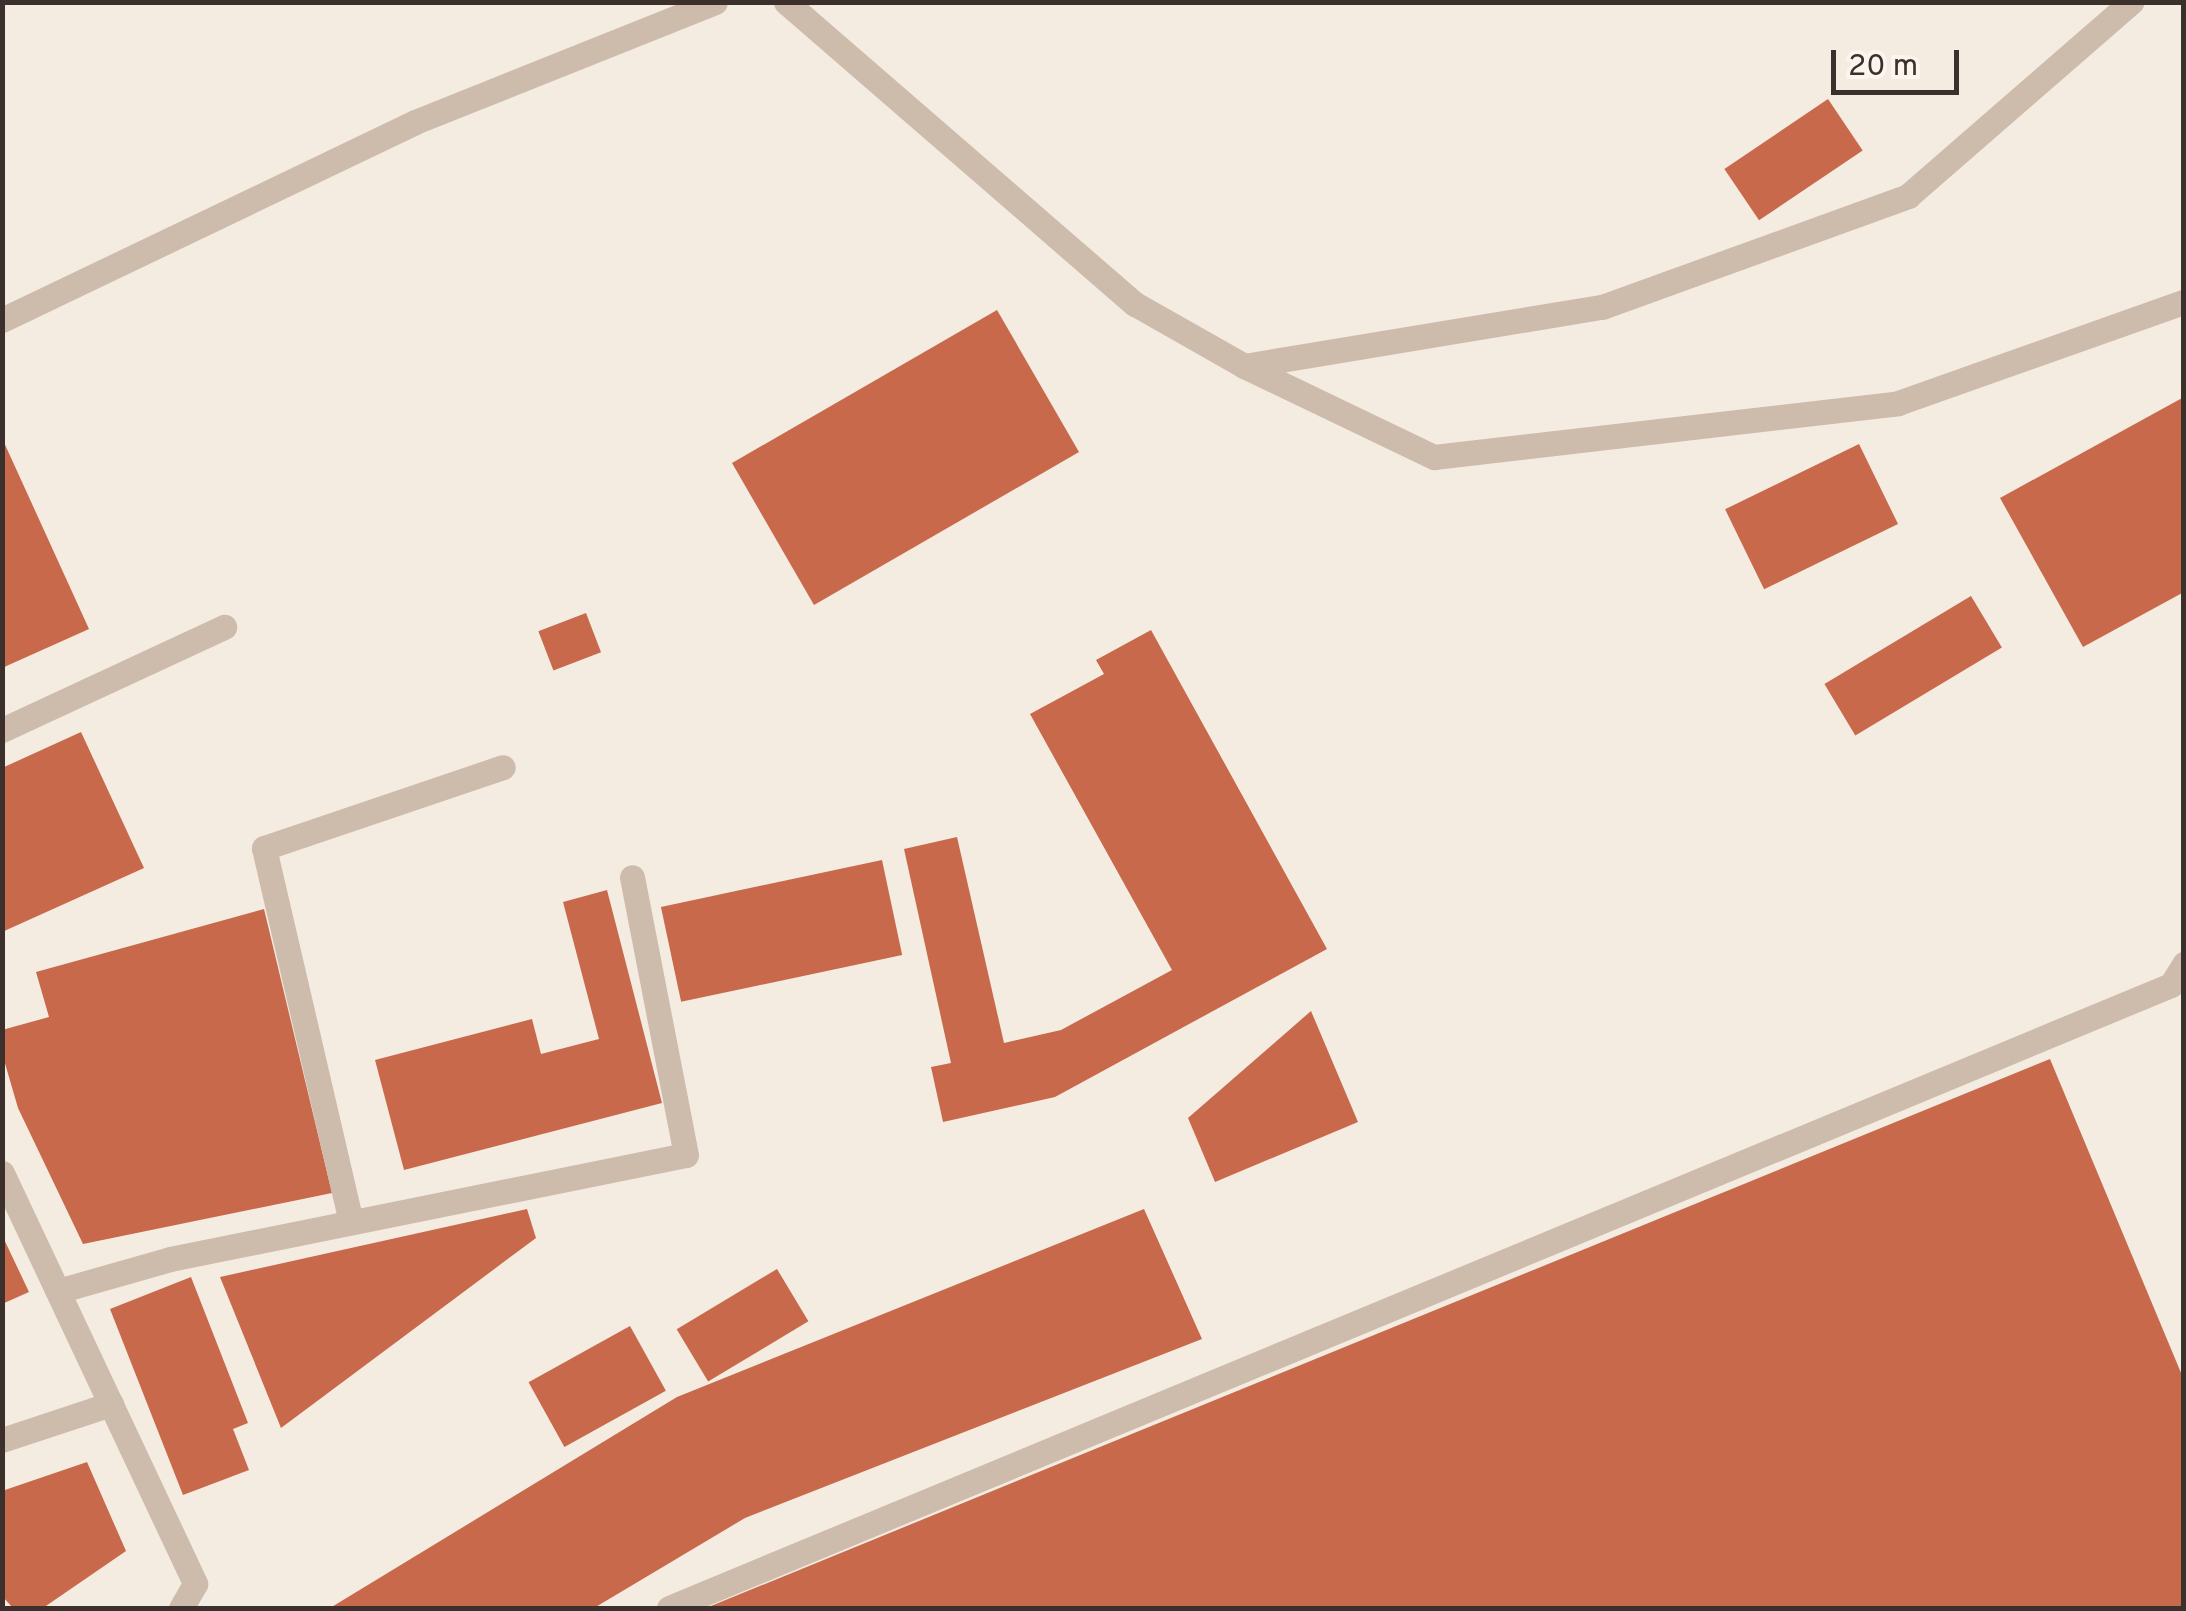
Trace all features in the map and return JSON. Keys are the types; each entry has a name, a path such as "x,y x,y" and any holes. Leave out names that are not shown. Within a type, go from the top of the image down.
{"street":[{"path":"2,320 414,122 714,2"},
{"path":"786,2 1135,304 1244,366 1434,457 1898,403 2184,302"},
{"path":"1244,366 1602,308 1908,196 2130,2"},
{"path":"2,730 224,628"},
{"path":"351,1222 264,848 503,767"},
{"path":"58,1291 170,1259 686,1155 632,877"},
{"path":"669,1608 2171,984 2184,964"},
{"path":"2,1173 194,1584 180,1608"},
{"path":"2,1440 111,1404"}],"building":[{"path":"1828,99 1863,150 1759,220 1724,169"},
{"path":"997,310 1079,452 814,605 732,463"},
{"path":"2184,397 2184,592 2083,647 2000,498"},
{"path":"2,438 89,629 2,668"},
{"path":"1859,444 1898,524 1764,589 1725,509"},
{"path":"1971,596 2002,647 1855,736 1824,684"},
{"path":"586,613 601,652 553,670 538,631"},
{"path":"1151,630 1327,949 1055,1097 943,1122 931,1067 951,1063 904,849 957,837 1004,1043 1061,1030 1172,970 1030,714 1104,674 1096,660"},
{"path":"81,732 144,868 2,932 2,768"},
{"path":"882,860 902,955 681,1002 661,907"},
{"path":"607,890 662,1103 404,1170 375,1060 532,1019 541,1054 599,1039 563,902"},
{"path":"264,909 332,1193 83,1244 18,1108 2,1053 2,1030 49,1017 36,972"},
{"path":"1311,1011 1358,1122 1215,1182 1188,1118"},
{"path":"2050,1059 2184,1380 2184,1608 706,1608"},
{"path":"527,1209 536,1238 281,1428 220,1277"},
{"path":"1144,1209 1202,1339 745,1518 594,1608 330,1608 677,1397"},
{"path":"2,1235 29,1292 2,1304"},
{"path":"777,1269 808,1321 708,1382 677,1329"},
{"path":"191,1277 248,1423 233,1429 249,1470 183,1495 110,1309"},
{"path":"630,1326 666,1391 564,1447 529,1382"},
{"path":"87,1462 126,1551 43,1608 13,1608 2,1596 2,1491"}]}
